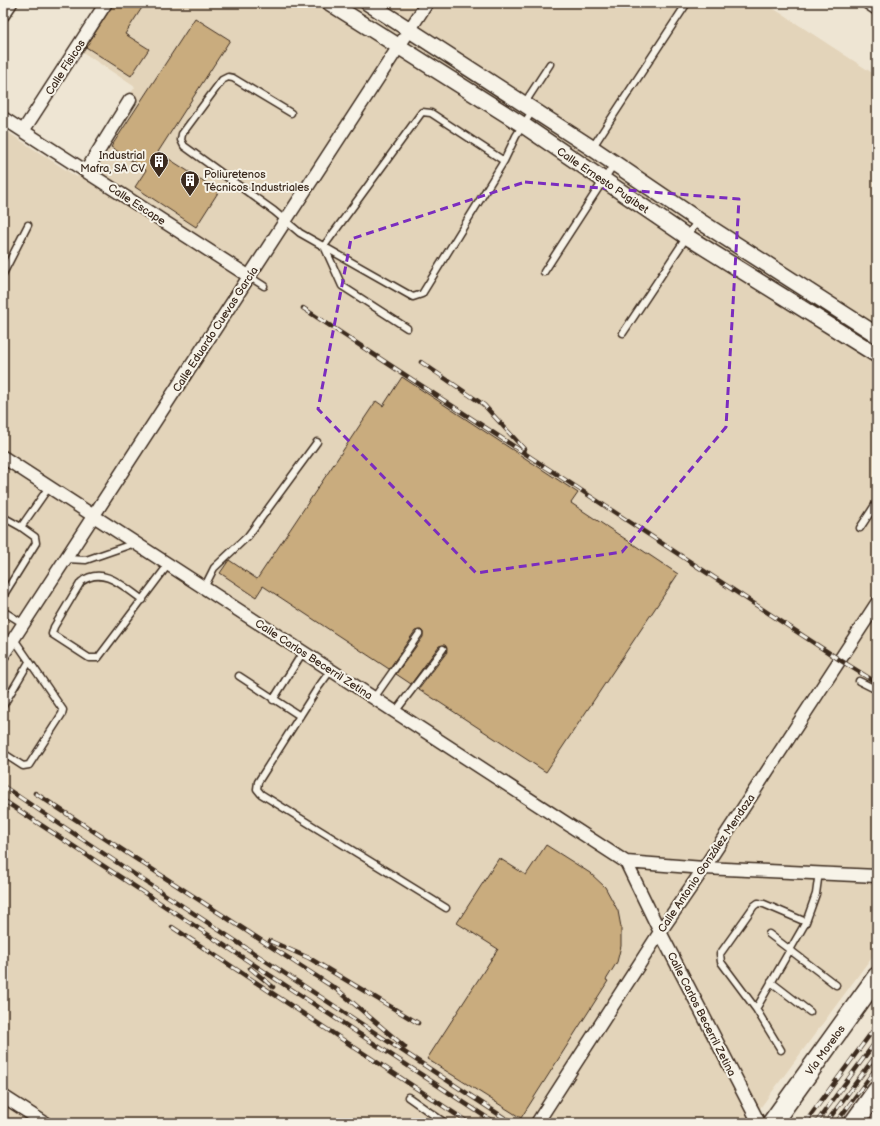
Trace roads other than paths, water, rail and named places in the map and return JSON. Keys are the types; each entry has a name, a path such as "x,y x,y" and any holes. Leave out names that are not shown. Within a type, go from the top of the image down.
{"main road":[{"name":"Vía Morelos","path":"772,1123 877,977"},
{"path":"854,1123 877,1091"}],"street":[{"path":"3,16 11,3"},
{"name":"Calle Físicos","path":"23,131 106,3"},
{"name":"Calle Ernesto Pugibet","path":"330,3 523,125 686,236 877,356"},
{"path":"353,18 364,3"},
{"name":"Calle Ernesto Pugibet","path":"368,3 592,148 698,220 877,335"},
{"name":"Calle Eduardo Cuevas García","path":"3,655 428,3"},
{"path":"868,3 877,9"},
{"path":"86,171 130,100"},
{"name":"Calle Escape","path":"3,118 250,277"},
{"path":"753,278 765,262"},
{"name":"Calle Carlos Becerril Zetina","path":"3,457 626,862 704,868 819,872 877,876"},
{"name":"Calle Antonio González Mendoza","path":"537,1123 660,932 704,868 877,603"},
{"name":"Calle Carlos Becerril Zetina","path":"626,862 660,932 759,1123"},
{"path":"3,1096 45,1123"},
{"path":"876,1123 877,1119"}],"lane":[{"path":"592,148 687,3"},
{"path":"291,113 234,78 228,77 222,80 187,128 181,140 184,146 287,221 300,233 410,296 419,296 504,161 523,125 528,107 550,64"},
{"path":"324,246 422,112 425,111 431,114 504,161"},
{"path":"544,272 614,164"},
{"path":"623,333 698,220"},
{"path":"3,274 28,226"},
{"path":"324,246 342,286 407,328"},
{"path":"250,277 264,286"},
{"path":"204,588 214,568 248,536 317,442"},
{"path":"21,527 49,487"},
{"path":"860,528 877,502"},
{"path":"3,517 35,537 36,543 3,596"},
{"path":"65,559 86,560 135,543"},
{"path":"143,600 111,578 98,575 86,578 81,582 61,614 52,634 89,658 95,659 100,656 143,600 168,565"},
{"path":"3,611 24,624"},
{"path":"374,698 419,634"},
{"path":"3,753 23,766 29,765 63,712 62,705 29,662 14,639"},
{"path":"395,712 443,649"},
{"path":"273,700 303,652"},
{"path":"3,706 29,662"},
{"path":"331,670 258,782 258,792 446,908"},
{"path":"239,676 273,700 300,716"},
{"path":"859,681 877,690"},
{"path":"756,1009 806,922 816,894 819,872"},
{"path":"781,1050 756,1009 721,962 720,957 721,952 754,906 758,903 764,904 806,922"},
{"path":"769,934 836,985"},
{"path":"772,982 810,1012"},
{"path":"408,1097 445,1123"}],"railway":[{"path":"303,308 877,683"},
{"path":"421,362 484,405 524,449"},
{"path":"3,786 512,1123"},
{"path":"35,793 339,991 405,1047"},
{"path":"3,800 495,1123"},
{"path":"172,927 469,1123"},
{"path":"270,941 309,958 418,1023"},
{"path":"250,968 273,987"},
{"path":"805,1123 877,1025"},
{"path":"816,1123 877,1040"},
{"path":"826,1123 877,1054"},
{"path":"836,1123 877,1067"}],"place":[{"name":"Industrial Mafra, SA CV","path":"159,178"},
{"name":"Poliuretenos Técnicos Industriales","path":"190,197"}]}
